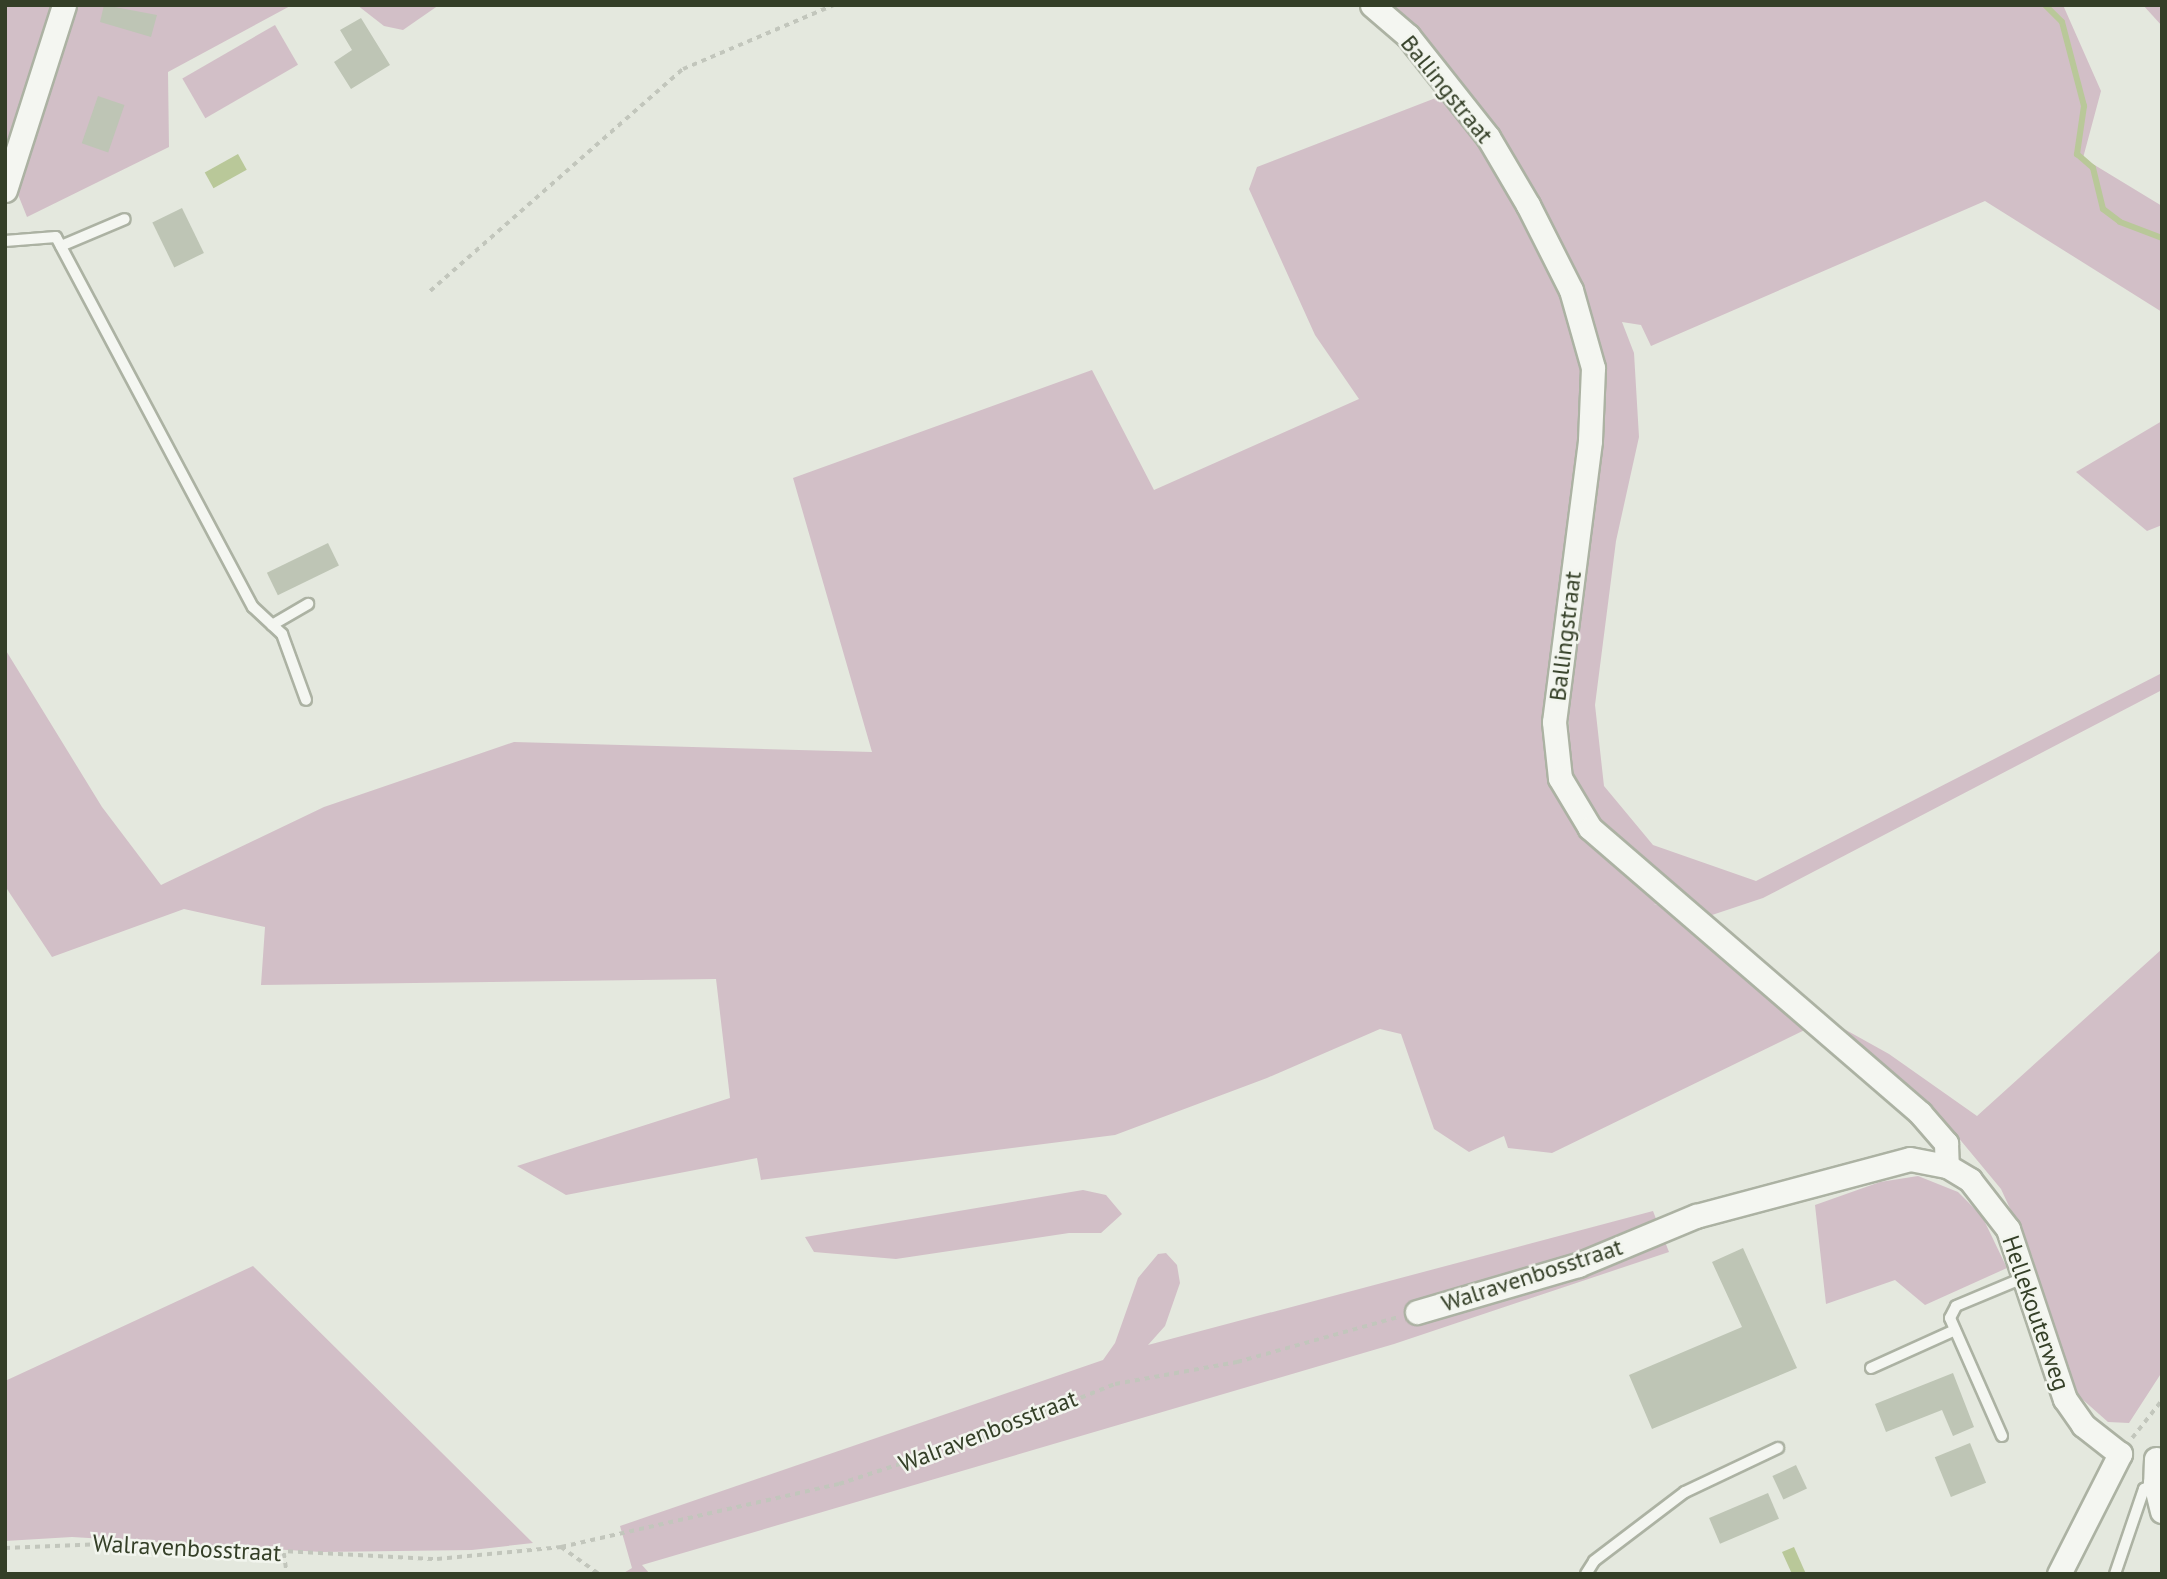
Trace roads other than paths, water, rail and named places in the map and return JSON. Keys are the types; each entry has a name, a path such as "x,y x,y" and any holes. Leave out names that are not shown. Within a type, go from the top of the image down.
{"street":[{"path":"5,190 64,5"},
{"name":"Ballingstraat","path":"1372,5 1408,36 1494,148 1570,290 1593,368 1590,441 1555,722 1560,778 1590,828 1920,1113 1946,1143 1947,1166"},
{"name":"Walravenbosstraat","path":"1417,1312 1578,1265 1696,1216 1910,1159 1947,1166"},
{"name":"Hellekouterweg","path":"1947,1166 1990,1201 2008,1229 2065,1399 2083,1425 2120,1454"},
{"path":"2059,1574 2120,1454 2159,1458 2155,1483 2162,1511"}],"lane":[{"path":"61,246 125,219"},
{"path":"5,241 56,237 253,607 282,634 306,700"},
{"path":"272,625 308,604"},
{"path":"2002,1436 1950,1318 1956,1306 2023,1278"},
{"path":"1871,1368 1955,1330"},
{"path":"1586,1574 1594,1561 1685,1492 1778,1448"},
{"path":"2115,1574 2144,1489 2155,1483"}],"waterway":[{"path":"2045,5 2062,22 2084,106 2077,154 2093,168 2103,209 2120,222 2162,238"}]}
